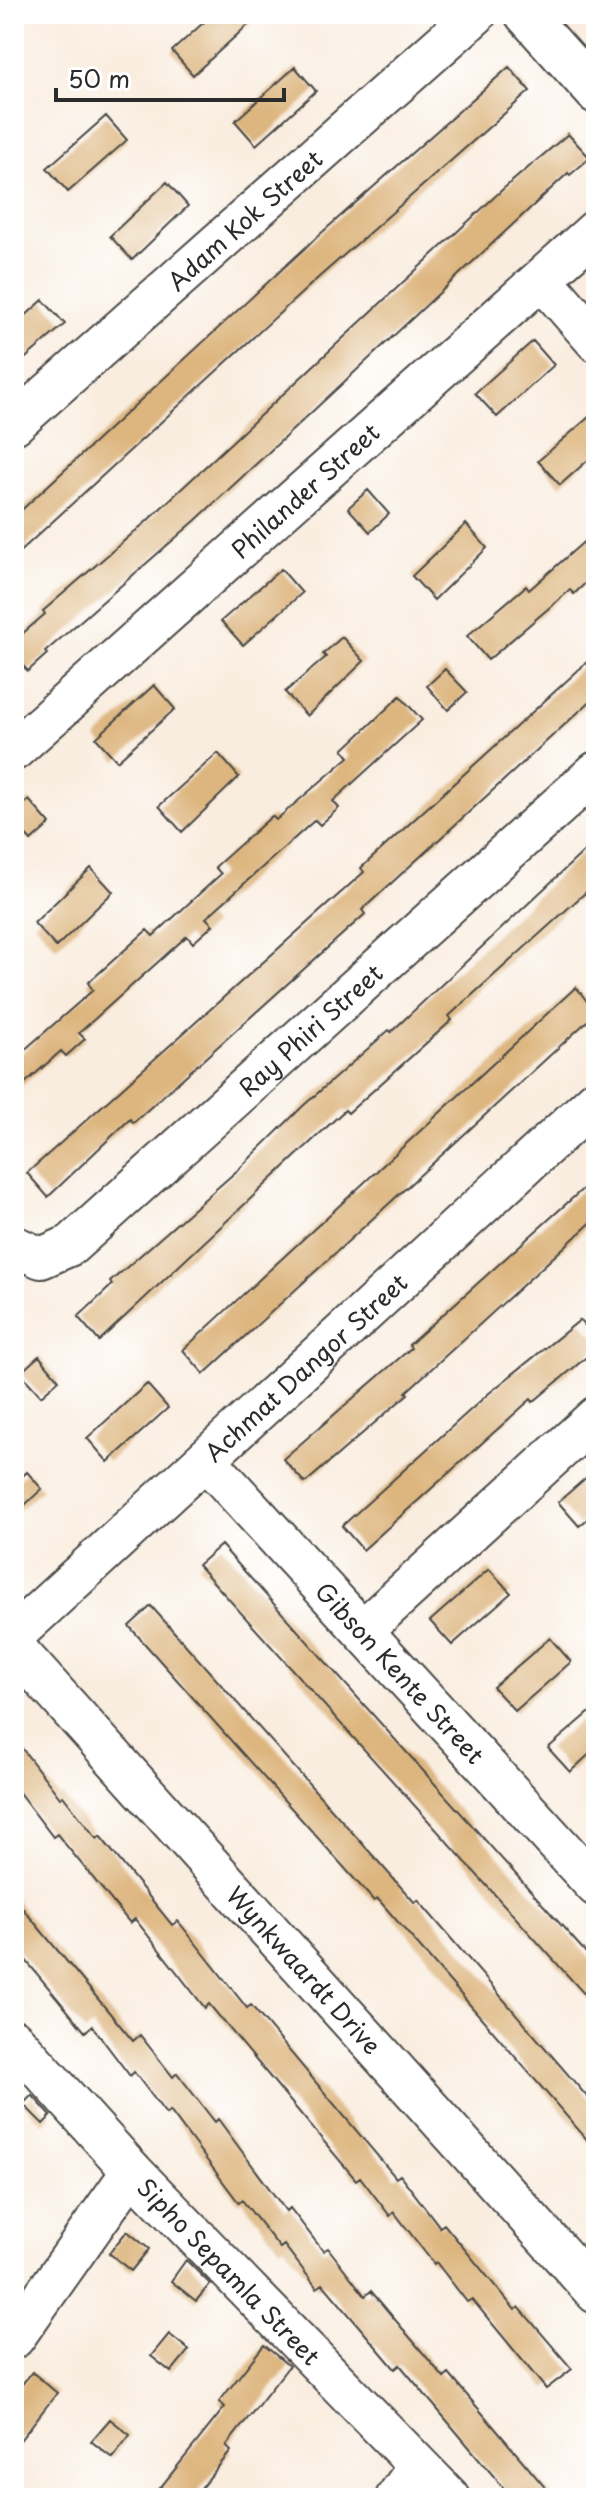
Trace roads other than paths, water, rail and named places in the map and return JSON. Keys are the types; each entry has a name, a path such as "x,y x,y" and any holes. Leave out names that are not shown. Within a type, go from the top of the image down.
{"street":[{"name":"Adam Kok Street","path":"14,424 476,14"},
{"path":"525,14 596,93"},
{"name":"Philander Street","path":"14,750 596,230"},
{"path":"542,279 596,341"},
{"name":"Ray Phiri Street","path":"14,1246 41,1258 71,1245 596,772"},
{"name":"Achmat Dangor Street","path":"14,1635 596,1100"},
{"path":"364,1629 596,1417"},
{"name":"Gibson Kente Street","path":"206,1460 364,1629 596,1886"},
{"name":"Wynkwaardt Drive","path":"14,1647 596,2293"},
{"name":"Sipho Sepamla Street","path":"14,2040 407,2482 450,2498"},
{"path":"14,2338 132,2171"}]}
